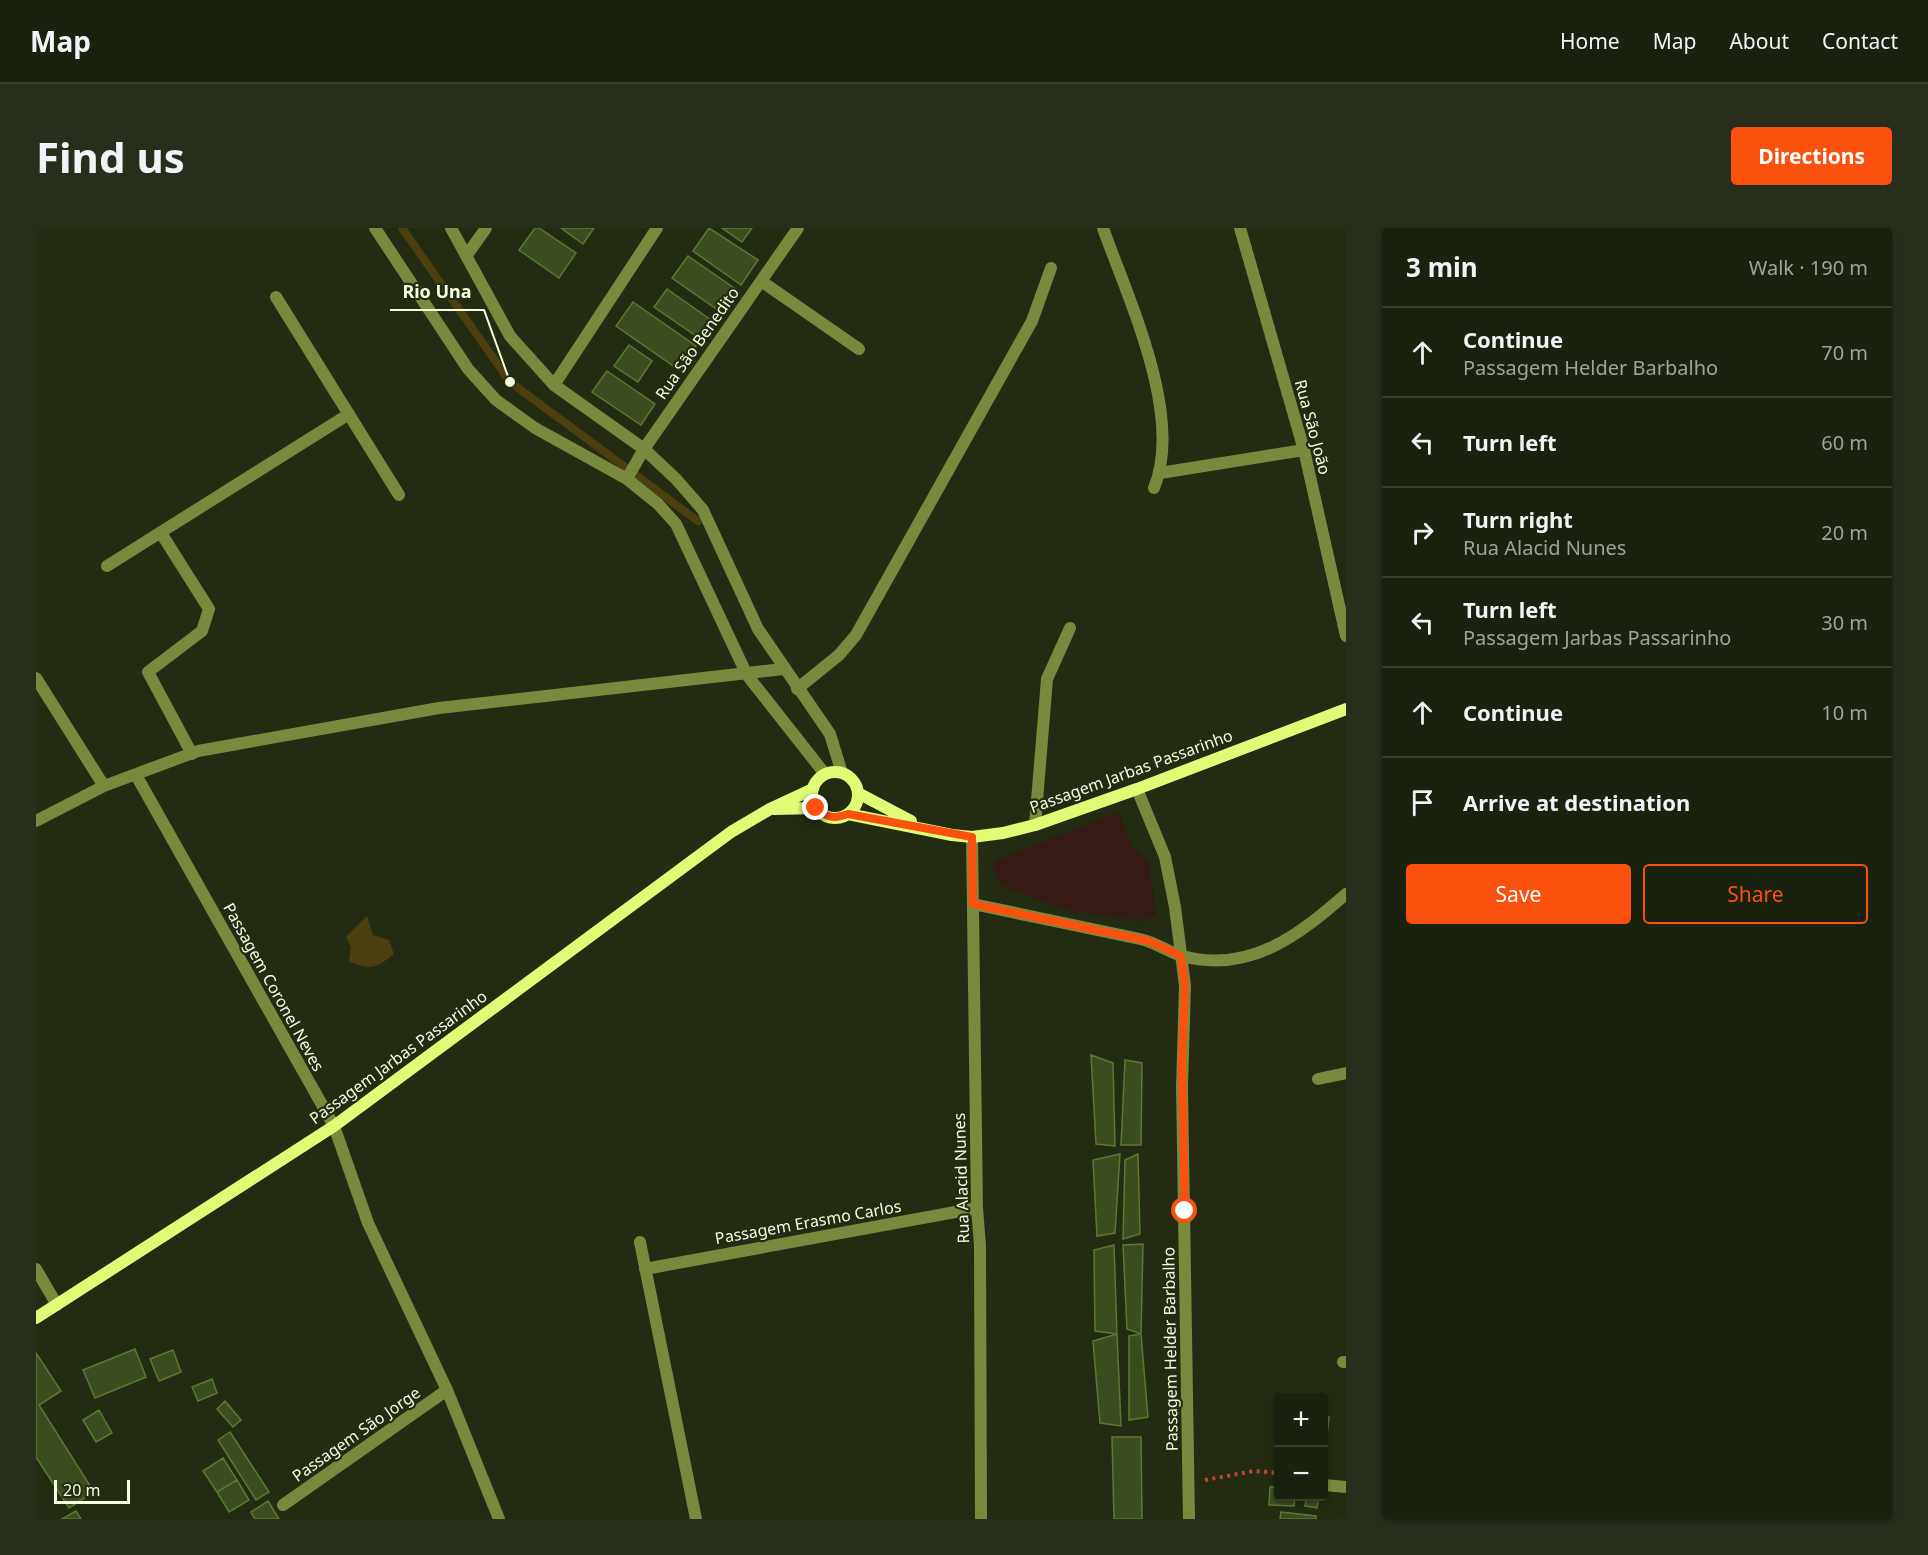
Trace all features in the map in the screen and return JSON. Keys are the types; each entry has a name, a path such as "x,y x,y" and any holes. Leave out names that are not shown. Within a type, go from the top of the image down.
{"main road":[{"name":"Passagem Jarbas Passarinho","path":"848,814 972,837 1003,833 1035,825 1137,789 1346,709"},
{"path":"842,773 855,784 858,793 856,805 848,814 837,818 825,816 816,808 812,799 813,789 817,780 825,774 842,773"},
{"name":"Passagem Jarbas Passarinho","path":"36,1318 333,1126 707,850 770,809 813,789"},
{"name":"Passagem Jarbas Passarinho","path":"858,793 922,827"},
{"path":"770,809 816,808"}],"street":[{"path":"375,228 468,369 496,400 535,428 628,477 676,524 747,675 825,774"},
{"path":"451,228 510,336 554,385 644,449 676,479 703,510 758,629 783,669 830,734 842,773"},
{"path":"467,255 486,228"},
{"path":"554,385 657,228"},
{"name":"Rua São Benedito","path":"628,477 644,449 798,228"},
{"path":"1103,228 1157,380 1162,441 1160,473 1154,488"},
{"name":"Rua São João","path":"1240,228 1304,450 1346,636"},
{"path":"797,689 839,655 856,635 1032,321 1051,268"},
{"path":"761,281 858,349"},
{"path":"276,297 399,495"},
{"path":"107,566 349,414"},
{"path":"1160,473 1304,450"},
{"path":"160,533 208,609 202,631 148,672 192,754"},
{"path":"1035,825 1047,679 1070,628"},
{"path":"36,821 104,786 192,754 439,708 747,675 783,669"},
{"path":"36,678 104,786"},
{"name":"Passagem Coronel Neves","path":"136,775 333,1126 368,1223 447,1390 499,1519"},
{"name":"Passagem Helder Barbalho","path":"1137,789 1165,857 1185,986 1182,1069 1189,1519"},
{"name":"Rua Alacid Nunes","path":"972,837 977,1208 980,1246 981,1519"},
{"path":"973,904 1149,941 1181,956 1214,961 1247,957 1275,946 1305,929 1346,894"},
{"path":"1318,1079 1346,1073"},
{"name":"Passagem Erasmo Carlos","path":"645,1269 977,1208"},
{"path":"640,1242 696,1519"},
{"path":"36,1269 57,1305"},
{"name":"Passagem São Jorge","path":"283,1505 447,1390"},
{"path":"1328,1485 1346,1487"}],"path":[{"path":"1189,1484 1254,1471 1274,1473"}],"shaded area":[{"path":"1118,812 1133,848 1149,863 1156,915 1142,921 1064,909 1001,885 992,867 998,860"},
{"path":"367,916 373,935 389,940 394,954 378,965 368,967 349,961 351,947 346,937"}],"building":[{"path":"535,228 539,228 576,253 559,278 519,250"},
{"path":"561,228 594,228 583,244"},
{"path":"709,228 758,260 741,285 693,251"},
{"path":"722,228 752,228 742,242"},
{"path":"688,256 737,290 722,313 672,278"},
{"path":"667,289 711,320 699,338 654,307"},
{"path":"633,302 696,346 679,370 616,326"},
{"path":"629,345 652,361 638,382 614,366"},
{"path":"607,371 655,404 641,425 592,392"},
{"path":"1091,1055 1113,1063 1115,1146 1096,1144"},
{"path":"1125,1060 1142,1063 1141,1145 1121,1145"},
{"path":"1120,1154 1115,1233 1097,1236 1093,1160"},
{"path":"1138,1154 1140,1234 1123,1239 1125,1160"},
{"path":"1143,1244 1141,1334 1127,1329 1123,1245"},
{"path":"1114,1245 1117,1334 1095,1331 1094,1250"},
{"path":"1117,1334 1121,1426 1100,1423 1093,1341"},
{"path":"1141,1334 1148,1417 1129,1420 1129,1336"},
{"path":"135,1349 146,1377 95,1398 83,1370"},
{"path":"173,1350 181,1372 159,1381 150,1359"},
{"path":"36,1353 61,1391 39,1405 94,1492 69,1508 36,1457"},
{"path":"212,1379 217,1393 198,1401 192,1387"},
{"path":"225,1401 241,1420 233,1427 217,1409"},
{"path":"99,1410 112,1433 96,1442 83,1420"},
{"path":"230,1432 269,1492 256,1500 218,1440"},
{"path":"1112,1437 1141,1437 1142,1519 1114,1519"},
{"path":"223,1458 237,1480 217,1492 203,1471"},
{"path":"237,1480 249,1500 229,1512 217,1492"},
{"path":"1270,1487 1274,1487 1274,1501 1294,1501 1294,1506 1269,1505"},
{"path":"268,1501 279,1519 255,1519 251,1512"},
{"path":"1306,1501 1318,1501 1317,1508 1305,1506"},
{"path":"76,1511 81,1519 62,1519"},
{"path":"1281,1512 1316,1516 1316,1519 1280,1519"}],"waterway":[{"path":"402,228 510,382 698,521"}],"place":[{"name":"Rio Una","path":"510,382"}],"route":[{"path":"816,808 825,816 837,818 848,814 972,837 973,904 1149,941 1181,956 1185,986 1182,1060 1185,1211"}]}
